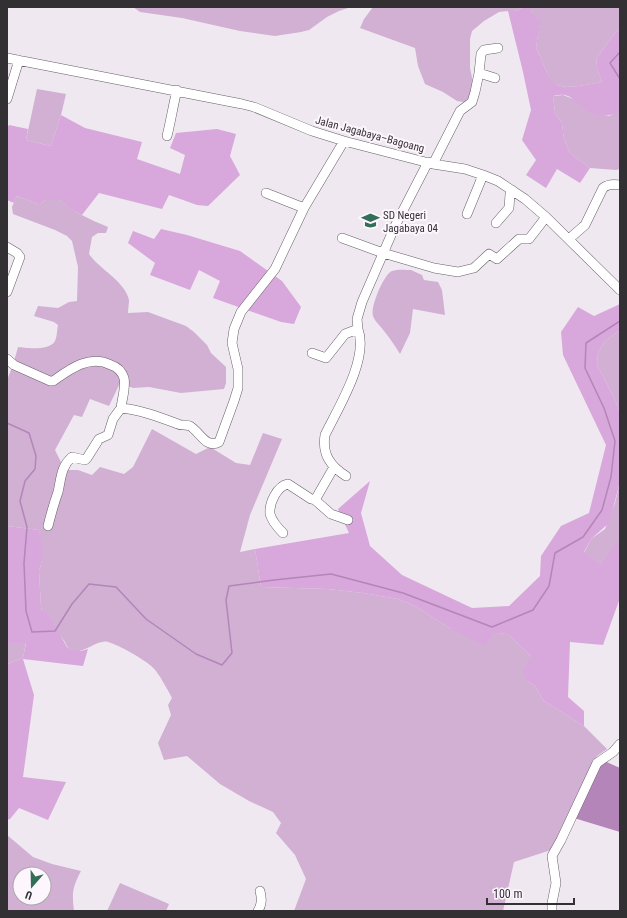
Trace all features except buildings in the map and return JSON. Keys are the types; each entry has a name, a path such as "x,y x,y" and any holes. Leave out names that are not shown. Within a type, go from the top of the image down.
{"street":[{"path":"346,476 334,467 326,456 324,442 325,435 357,368 360,348 360,333 356,319 362,302 395,226 460,111 472,102 479,73 481,54 484,50 498,48"},
{"name":"Jalan Jagabaya–Bagoang","path":"7,58 177,90 254,107 312,131 344,141 431,163 464,169 483,175 512,190 525,199 569,239 620,290"},
{"path":"7,99 18,60"},
{"path":"479,73 495,78"},
{"path":"167,136 172,117 171,111 177,90"},
{"path":"121,408 150,414 180,425 189,426 210,444 215,445 219,442 238,388 238,369 232,343 234,329 241,312 252,296 275,269 304,208 344,141"},
{"path":"466,214 483,175"},
{"path":"569,239 586,225 603,188 606,185 620,185"},
{"path":"496,223 508,208 512,190"},
{"path":"266,193 304,208"},
{"path":"342,238 384,253 434,268 458,272 474,268 489,254 497,259 519,239 529,239 546,217"},
{"path":"7,247 17,253 20,257 7,292"},
{"path":"312,353 326,358 345,334 358,329"},
{"path":"7,359 14,365 53,381 73,367 97,361 105,362 118,369 123,376 124,384 121,408 113,419 108,435 99,439 87,458 83,460 72,456 68,460 60,475 58,489 48,526"},
{"path":"315,500 334,467"},
{"path":"282,533 271,517 270,509 276,493 284,485 288,484 315,500 330,514 348,520"},
{"path":"552,911 556,883 552,856 597,763 613,752 620,744"},
{"path":"258,911 262,898 260,892"}],"shaded area":[{"path":"133,7 351,7 327,17 309,30 275,36 240,31 182,18 140,12"},
{"path":"373,7 524,7 515,11 499,12 484,21 472,31 470,39 470,68 475,92 471,101 463,102 457,101 443,92 425,84 418,66 415,48 360,28 364,19"},
{"path":"524,7 530,7 530,10 540,21 543,7 536,47 548,75 557,85 567,87 602,82 596,66 597,57 615,33 620,29 620,110 614,114 606,116 599,115 591,113 568,96 553,96 555,113 562,123 564,140 570,153 590,168 580,183 557,169 546,188 526,175 536,160 522,140 531,110 508,11 515,11"},
{"path":"530,7 620,7 620,29 615,33 597,57 596,66 602,82 567,87 557,85 552,82 536,47 540,22 530,10"},
{"path":"37,89 66,94 51,146 26,140"},
{"path":"563,95 576,100 591,113 609,116 620,110 620,169 590,168 570,153 564,140 562,123 555,113 553,96"},
{"path":"61,115 85,128 142,142 137,159 180,174 185,155 170,148 176,133 217,129 236,134 230,156 240,175 208,206 197,205 169,195 162,209 99,193 82,215 71,209 60,200 45,200 41,204 38,204 17,196 14,203 7,200 7,128 9,125 28,129 26,140 51,146"},
{"path":"17,196 38,204 41,204 45,200 60,200 89,219 108,227 106,233 98,233 92,237 89,254 93,260 117,281 127,293 129,300 128,313 148,312 186,326 207,345 211,353 226,367 226,383 224,389 181,393 149,387 133,388 120,383 109,406 90,399 82,417 74,415 55,450 65,470 78,470 92,475 100,467 124,474 133,467 152,429 196,454 210,447 236,463 250,465 263,433 282,439 250,515 240,552 255,549 261,587 328,589 398,599 415,606 451,629 508,634 531,656 527,681 535,686 544,701 584,726 607,749 597,756 551,850 514,862 503,911 294,911 306,879 295,855 276,833 281,823 273,812 249,801 220,784 187,756 164,760 158,743 171,715 168,705 172,698 153,667 134,654 108,642 103,642 79,651 74,651 69,648 42,611 39,571 42,561 39,530 7,526 7,380 18,347 43,348 55,341 58,325 54,322 34,316 38,306 58,308 69,302 77,301 78,267 72,241 67,236 13,214 12,207"},
{"path":"161,229 240,251 282,281 301,307 294,324 281,322 213,298 220,281 199,270 190,290 150,275 155,263 128,243 133,231 154,239"},
{"path":"396,270 411,270 422,275 424,280 438,282 442,290 445,315 413,309 410,333 400,354 375,320 373,312 378,291 389,273"},
{"path":"620,304 620,330 604,342 598,353 597,365 620,412 620,482 609,523 591,539 584,552 600,563 618,541 620,542 620,598 603,645 570,642 568,697 584,711 584,726 544,701 535,686 527,681 523,671 531,656 508,634 493,633 485,646 451,629 415,606 398,599 328,589 261,587 255,549 349,533 338,509 370,481 361,513 370,546 402,575 472,608 509,606 540,576 541,556 561,526 589,513 606,445 563,355 561,332 578,307 594,316"},
{"path":"620,330 620,412 597,365 598,353 604,342"},
{"path":"620,482 620,542 618,542 600,563 584,553 591,539 605,529 615,503"},
{"path":"7,526 39,530 43,551 39,571 42,611 47,612 67,647 77,651 88,649 83,666 23,659 34,695 23,777 66,782 48,820 19,808 10,819 7,820 7,664 23,658 26,643 7,643"},
{"path":"26,642 23,658 7,664 7,643"},
{"path":"602,760 620,768 620,832 574,818"},
{"path":"7,835 33,857 52,864 81,871 73,891 74,911 7,911"},
{"path":"120,883 169,904 166,911 107,911"}],"waterway":[{"path":"620,52 610,63 620,79"},
{"path":"7,423 29,433 36,456 35,469 25,481 20,501 27,527 24,563 26,611 32,632 55,631 72,604 89,584 116,587 146,619 196,654 222,665 232,653 226,600 229,586 331,574 403,593 492,627 533,610 549,586 555,553 583,537 602,510 611,477 615,441 604,408 585,368 586,343 620,321"}],"place":[{"name":"SD Negeri Jagabaya 04","path":"370,221"}]}
